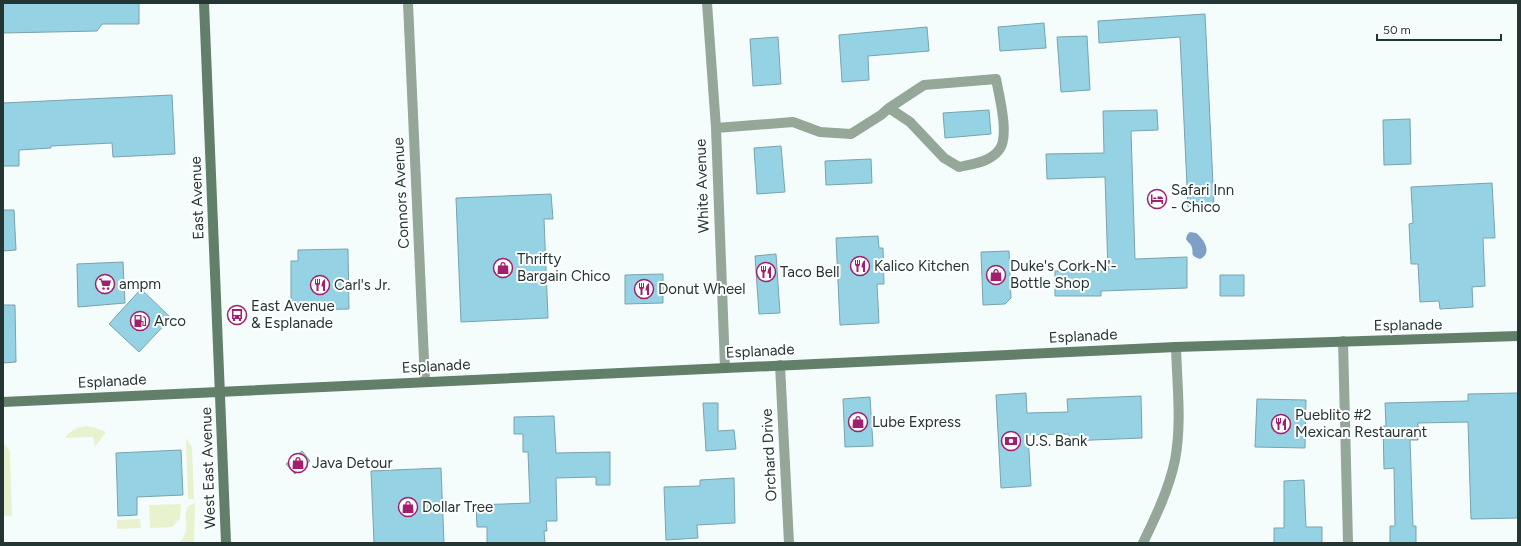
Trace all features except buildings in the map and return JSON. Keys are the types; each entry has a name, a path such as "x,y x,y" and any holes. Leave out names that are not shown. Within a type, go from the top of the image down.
{"main road":[{"name":"East Avenue","path":"204,3 220,391"},
{"name":"Esplanade","path":"3,402 1176,347 1343,341 1471,339 1518,336"},
{"name":"West East Avenue","path":"220,391 226,543"}],"street":[{"name":"Connors Avenue","path":"408,3 425,382"},
{"name":"White Avenue","path":"707,3 716,128 725,368"},
{"path":"716,128 792,122 820,132 852,134 881,115 888,108 924,84 996,80 1004,117 1003,137 1000,150 985,161 959,167 944,158 910,122 888,108"},
{"path":"1343,341 1348,543"},
{"path":"1143,543 1163,498 1174,461 1178,441 1176,347"},
{"name":"Orchard Drive","path":"780,365 789,543"}],"green space":[{"path":"86,426 106,432 95,447 93,437 65,438 74,430"},
{"path":"186,438 192,447 194,499 188,499"},
{"path":"3,444 6,445 10,452 12,516 3,516"},
{"path":"195,503 194,543 179,543 183,538 186,529 186,511 188,506"},
{"path":"181,504 180,519 172,527 150,528 149,505"},
{"path":"140,519 141,528 117,529 117,520"}],"water":[{"path":"1190,232 1196,233 1206,246 1206,253 1200,259 1193,255 1191,245 1186,239"}],"place":[{"name":"Safari Inn - Chico","path":"1157,199"},
{"name":"Kalico Kitchen","path":"860,266"},
{"name":"Thrifty Bargain Chico","path":"503,268"},
{"name":"Taco Bell","path":"766,272"},
{"name":"Duke's Cork-N'- Bottle Shop","path":"996,275"},
{"name":"ampm","path":"105,284"},
{"name":"Carl's Jr.","path":"320,285"},
{"name":"Donut Wheel","path":"644,289"},
{"name":"East Avenue & Esplanade","path":"237,315"},
{"name":"Arco","path":"140,321"},
{"name":"Lube Express","path":"858,422"},
{"name":"Pueblito #2 Mexican Restaurant","path":"1281,424"},
{"name":"U.S. Bank","path":"1011,441"},
{"name":"Java Detour","path":"298,463"},
{"name":"Dollar Tree","path":"408,507"}]}
